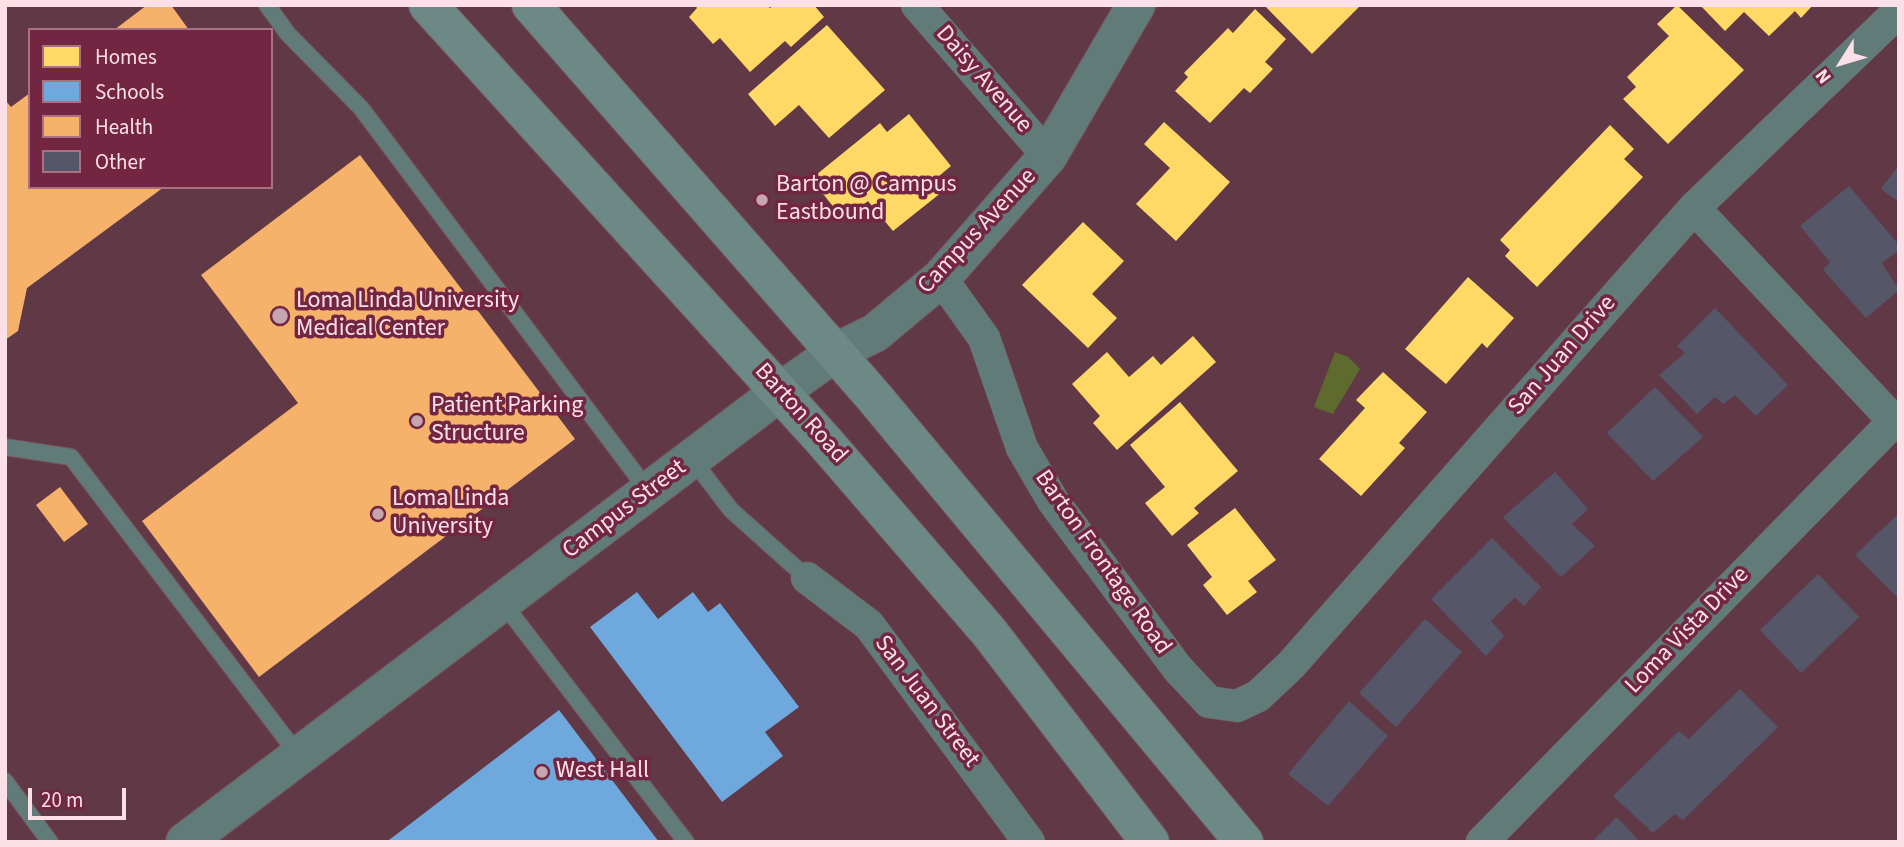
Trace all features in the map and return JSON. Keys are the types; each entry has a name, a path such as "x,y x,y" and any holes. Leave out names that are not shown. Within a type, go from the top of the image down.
{"main road":[{"name":"Barton Road","path":"428,5 781,391 989,632 1150,842"},
{"path":"531,5 836,352 1003,548 1244,842"}],"street":[{"name":"Daisy Avenue","path":"917,5 1048,156"},
{"path":"1048,156 1136,5"},
{"name":"San Juan Drive","path":"1237,706 1258,696 1291,665 1693,208 1899,11"},
{"name":"Campus Avenue","path":"836,352 875,333 941,278 1048,156"},
{"name":"Loma Vista Drive","path":"1482,842 1896,418 1693,208"},
{"name":"Barton Frontage Road","path":"941,278 984,338 1022,448 1053,501 1178,669 1209,702 1237,706"},
{"name":"Campus Street","path":"299,756 836,352"},
{"name":"San Juan Street","path":"807,578 869,625 1029,842"},
{"path":"185,842 299,756"}],"lane":[{"path":"267,5 288,34 361,108 649,492"},
{"path":"5,447 71,457 299,756"},
{"path":"692,459 731,510 807,578"},
{"path":"503,603 686,842"},
{"path":"5,781 50,842"}],"shaded area":[{"path":"1335,352 1348,357 1360,369 1333,414 1314,407"}],"building: Homes":[{"path":"695,5 767,5 770,8 774,5 814,5 824,17 791,47 785,41 750,72 720,38 713,44 689,17 697,8"},
{"path":"1264,5 1361,5 1312,54"},
{"path":"1677,5 1744,70 1668,144 1623,99 1636,87 1627,77 1669,36 1657,24"},
{"path":"1700,5 1813,5 1801,18 1795,11 1769,36 1744,12 1725,31"},
{"path":"1255,9 1286,39 1265,62 1273,69 1250,93 1244,88 1210,123 1175,91 1188,77 1184,73 1228,28 1233,33"},
{"path":"827,25 885,90 829,138 799,105 775,126 748,94"},
{"path":"909,114 951,166 933,181 942,192 893,231 868,201 844,220 811,179 880,123 887,132"},
{"path":"1164,122 1230,182 1176,241 1136,204 1170,168 1144,144"},
{"path":"1610,125 1634,149 1624,159 1643,177 1537,287 1505,256 1510,250 1500,240"},
{"path":"1083,222 1124,261 1092,294 1117,318 1088,348 1022,285"},
{"path":"1468,277 1514,318 1487,348 1482,343 1446,384 1405,349"},
{"path":"1193,336 1216,362 1117,450 1093,423 1100,416 1072,384 1107,352 1129,377 1153,356 1161,365"},
{"path":"1383,372 1427,412 1399,443 1405,448 1361,496 1319,459 1365,408 1356,400"},
{"path":"1180,402 1238,471 1194,508 1199,513 1172,536 1145,503 1165,487 1130,445"},
{"path":"1235,508 1276,560 1248,581 1257,592 1227,615 1203,585 1212,577 1187,545"}],"building: Schools":[{"path":"637,592 658,619 693,592 708,612 720,603 799,707 765,732 783,756 722,802 590,627"},
{"name":"West Hall","path":"559,710 659,842 386,842 397,834"}],"building: Health":[{"path":"147,5 171,5 188,28 117,28"},
{"path":"28,94 28,189 161,189 27,288 18,331 5,340 5,100 11,107"},
{"name":"Patient Parking Structure","path":"360,155 575,439 259,677 142,521 298,403 201,275"},
{"path":"60,487 88,524 64,542 36,505"}],"building: Other":[{"path":"1899,165 1899,202 1881,189"},
{"path":"1849,186 1899,245 1899,250 1882,263 1899,290 1866,318 1823,270 1830,262 1800,226"},
{"path":"1715,308 1788,385 1756,416 1735,395 1723,404 1715,397 1697,414 1659,375 1685,353 1677,346"},
{"path":"1655,387 1703,437 1653,481 1607,433"},
{"path":"1555,472 1588,509 1572,524 1595,546 1561,577 1503,517"},
{"path":"1899,513 1899,599 1855,555"},
{"path":"1492,538 1541,587 1524,606 1515,597 1491,621 1504,636 1486,656 1431,599"},
{"path":"1818,574 1859,617 1801,673 1760,630"},
{"path":"1425,619 1462,652 1396,727 1359,693"},
{"path":"1740,689 1778,727 1683,820 1675,814 1653,833 1613,796 1679,731 1689,739"},
{"path":"1349,701 1388,736 1328,806 1288,774"},
{"path":"1617,817 1640,842 1592,842"}],"place":[{"name":"Barton @ Campus Eastbound","path":"762,200"},
{"name":"Loma Linda University Medical Center","path":"280,316"},
{"name":"Patient Parking Structure","path":"417,421"},
{"name":"Loma Linda University","path":"378,514"},
{"name":"West Hall","path":"542,772"}]}
